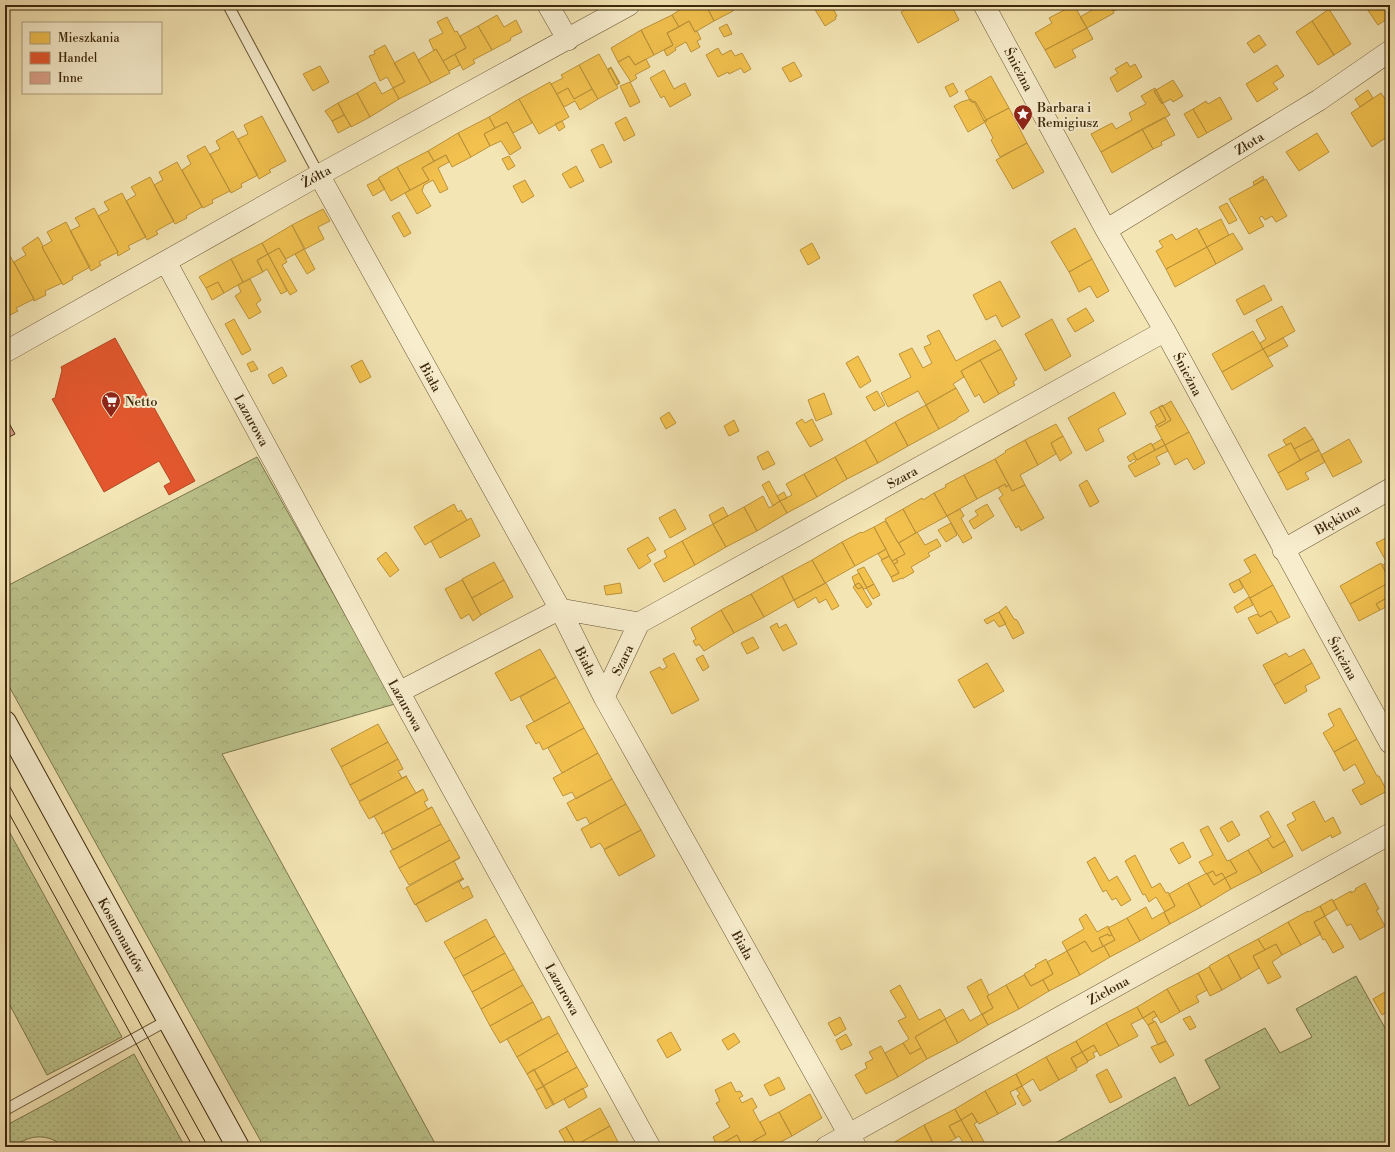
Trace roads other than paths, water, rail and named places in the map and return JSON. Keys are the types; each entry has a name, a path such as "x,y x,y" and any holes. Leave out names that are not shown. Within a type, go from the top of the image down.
{"main road":[{"name":"Kosmonautów","path":"5,722 238,1147"}],"street":[{"path":"548,5 568,40"},
{"name":"Żółta","path":"5,352 318,175 630,5"},
{"name":"Śnieżna","path":"984,5 1106,230 1165,331 1283,550 1390,743"},
{"name":"Złota","path":"1106,230 1319,100 1390,51"},
{"name":"Biała","path":"318,175 560,609 604,697 853,1141"},
{"name":"Lazurowa","path":"166,262 399,692 650,1147"},
{"name":"Szara","path":"604,697 639,623 1165,331"},
{"name":"Błękitna","path":"1283,550 1390,489"},
{"path":"399,692 560,609 639,623"},
{"name":"Zielona","path":"826,1147 853,1141 1390,834"}],"lane":[{"path":"228,5 318,175"},
{"path":"5,1110 168,1020"}],"tram line":[{"path":"5,778 208,1147"},
{"path":"5,806 193,1147"}],"place":[{"name":"Barbara i Remigiusz","path":"1023,131"},
{"name":"Netto","path":"111,418"}]}
